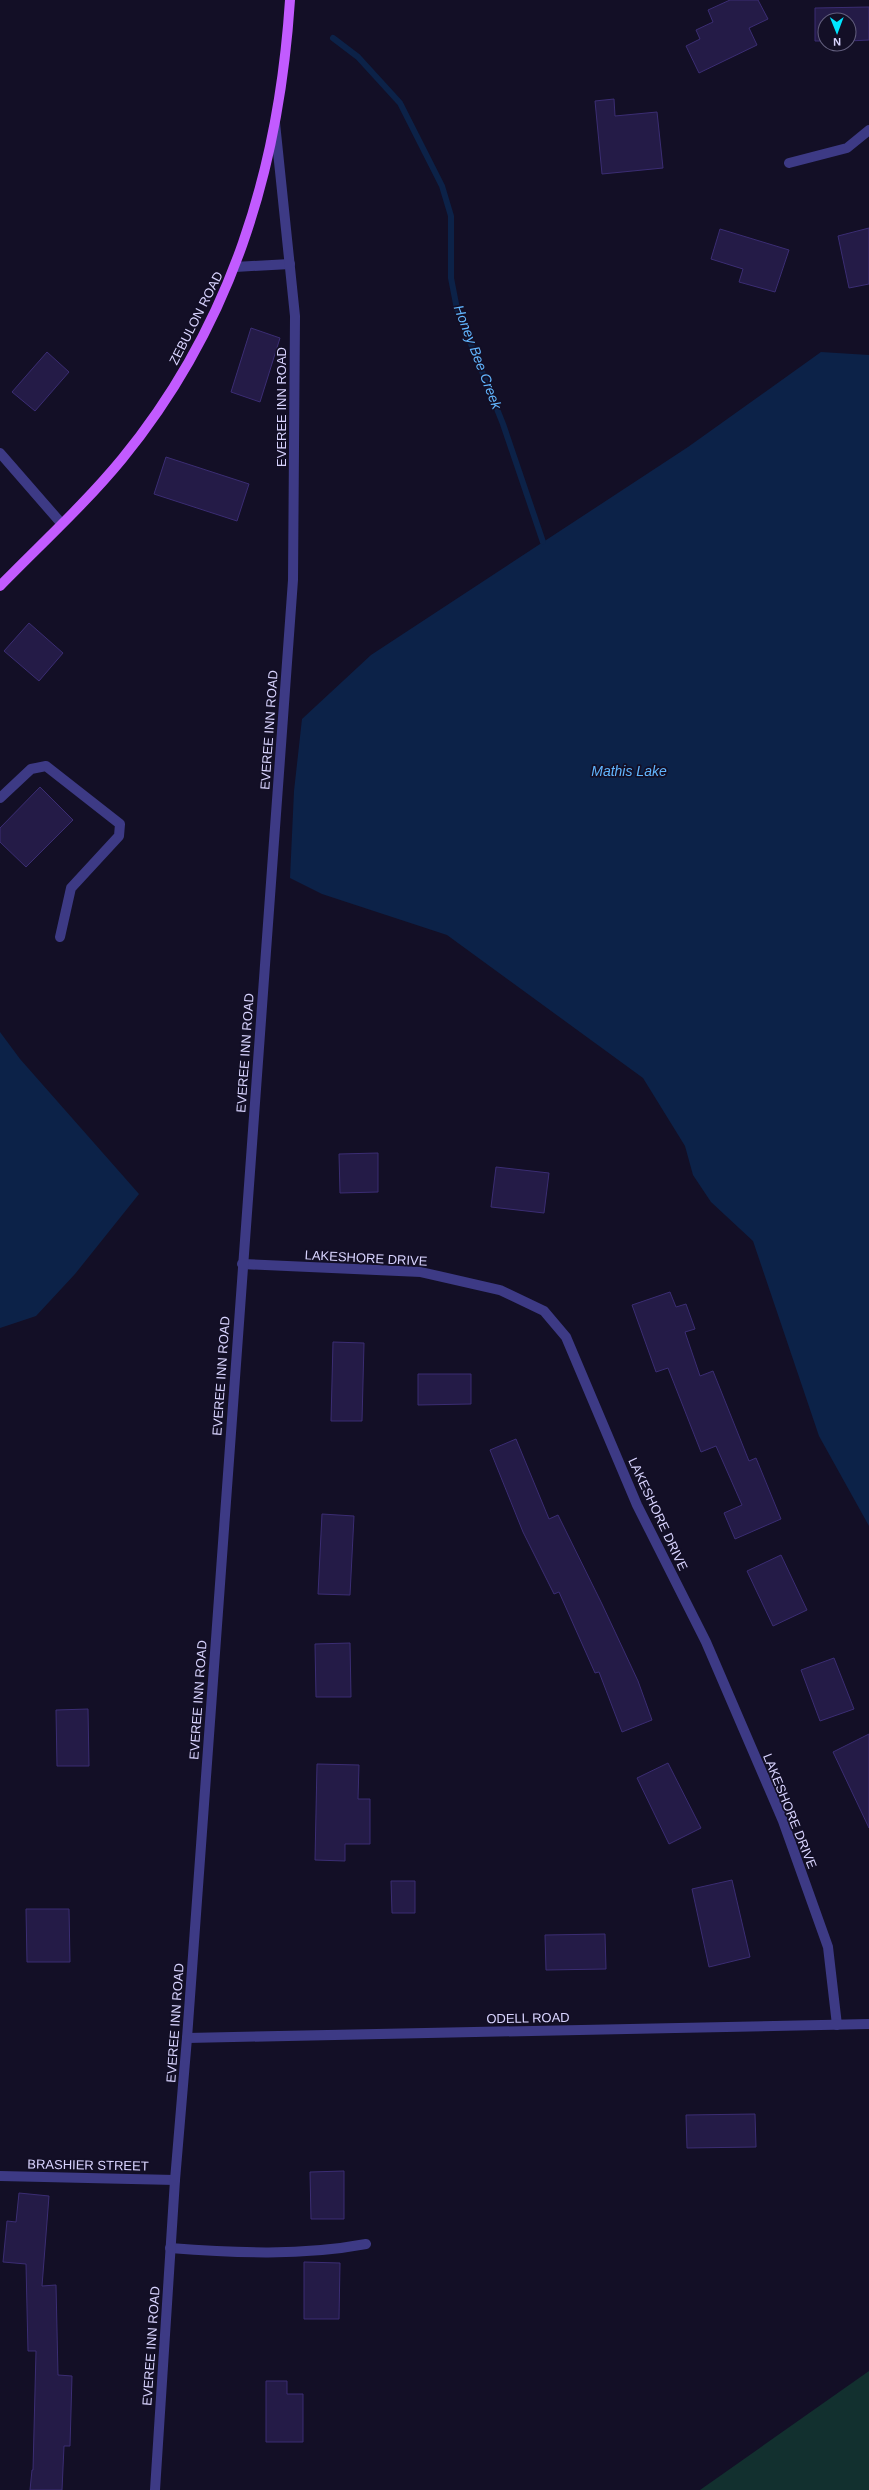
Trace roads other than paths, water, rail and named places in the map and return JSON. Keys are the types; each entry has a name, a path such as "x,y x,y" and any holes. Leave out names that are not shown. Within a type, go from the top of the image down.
{"main road":[{"name":"ZEBULON ROAD","path":"0,586 121,460 169,396 199,346 235,268 259,196 283,76 290,0"}],"street":[{"name":"EVEREE INN ROAD","path":"155,2490 170,2248 187,2038 242,1264 293,580 295,316 275,121"},
{"path":"789,163 847,148 869,130"},
{"path":"235,268 290,264"},
{"path":"0,453 62,523"},
{"path":"0,798 31,770 46,766 120,824 119,836 71,888 60,937"},
{"name":"LAKESHORE DRIVE","path":"242,1264 421,1272 500,1290 544,1311 566,1337 637,1505 706,1642 783,1821 828,1947 837,2025"},
{"name":"ODELL ROAD","path":"187,2038 869,2024"},
{"name":"BRASHIER STREET","path":"0,2176 175,2180"},
{"path":"170,2248 233,2253 331,2250 366,2244"}],"water":[{"name":"Mathis Lake","path":"821,352 869,355 869,1526 819,1436 753,1241 711,1202 693,1175 685,1146 643,1078 447,935 322,894 290,878 294,791 302,719 371,655 688,447"},
{"path":"0,1032 20,1059 139,1194 75,1274 36,1316 0,1328"}],"waterway":[{"name":"Honey Bee Creek","path":"333,38 358,57 400,103 442,186 451,216 451,278 457,309 503,424 543,542"}]}
